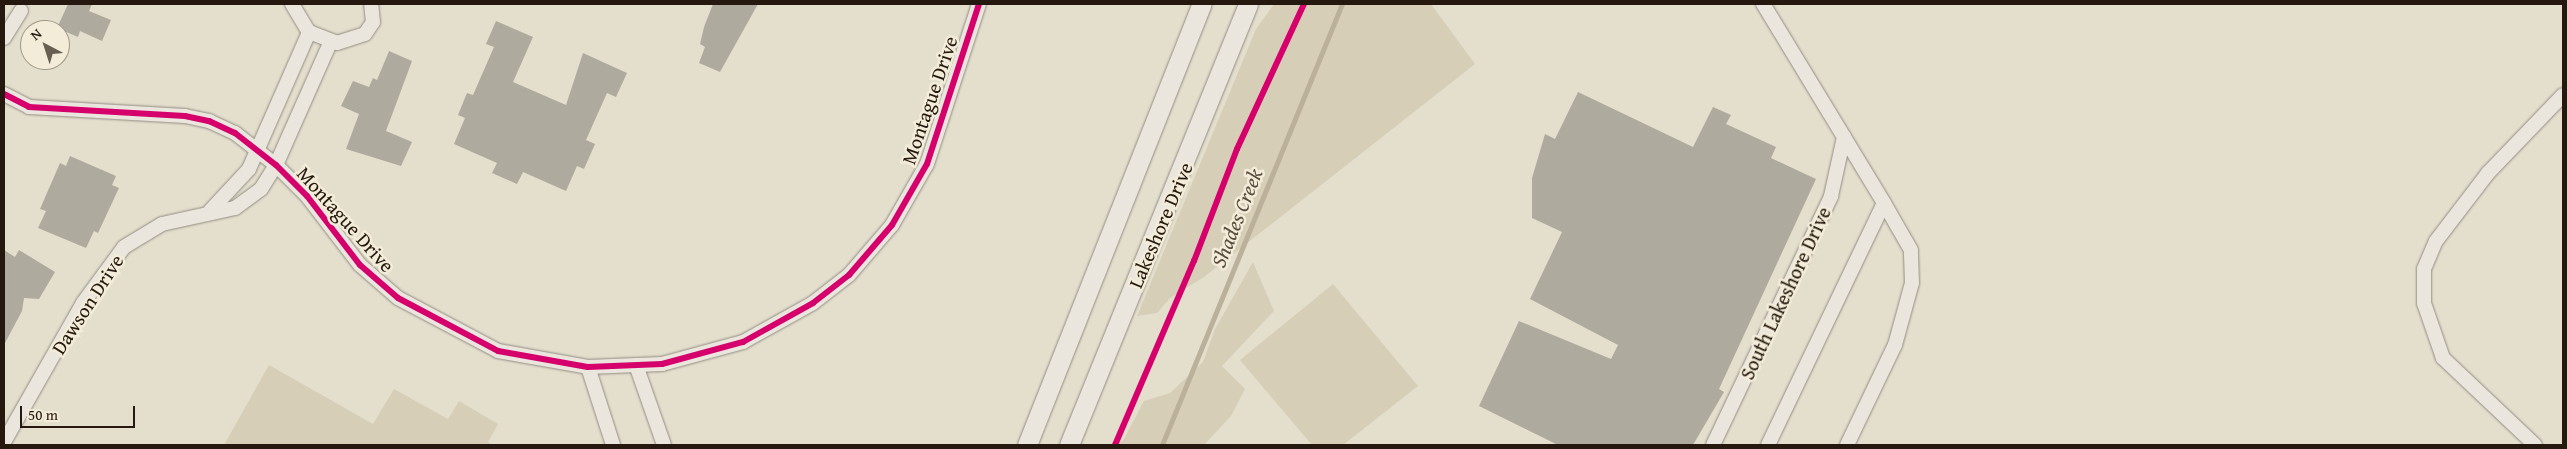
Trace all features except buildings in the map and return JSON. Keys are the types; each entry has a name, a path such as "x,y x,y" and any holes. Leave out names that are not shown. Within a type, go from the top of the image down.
{"main road":[{"name":"Lakeshore Drive","path":"1027,445 1202,4"},
{"name":"Lakeshore Drive","path":"1069,445 1248,4"}],"street":[{"path":"292,4 309,32 330,42 344,43 365,34 373,22 372,4"},
{"name":"Montague Drive","path":"4,94 29,108 185,116 209,121 236,133 276,165 307,196 360,264 398,298 498,351 588,367 662,364 743,342 813,303 848,275 892,225 927,164 978,4"},
{"path":"1764,4 1912,250 1912,283 1895,345 1847,445"},
{"path":"4,14 11,16 24,8"},
{"path":"4,38 24,8"},
{"name":"Dawson Drive","path":"210,211 236,186 258,151 309,32"},
{"name":"Dawson Drive","path":"4,442 82,303 124,247 162,224 210,211 235,208 261,189 276,165 330,42"},
{"path":"2535,445 2443,358 2424,303 2424,269 2436,240 2488,173 2563,95"},
{"name":"South Lakeshore Drive","path":"1713,445 1831,196 1844,137"},
{"path":"1768,445 1884,203"},
{"path":"636,365 664,445"},
{"path":"588,367 613,445"}],"shaded area":[{"path":"1274,4 1431,4 1475,64 1204,277 1170,298 1157,313 1137,316 1256,29"},
{"path":"1253,262 1274,311 1222,366 1245,389 1231,416 1204,445 1115,445 1124,439 1144,401 1170,393 1203,362 1215,329"},
{"path":"1333,284 1418,386 1343,445 1312,445 1240,360"},
{"path":"269,365 373,424 394,389 448,419 459,401 498,424 488,442 492,445 224,445"}],"waterway":[{"name":"Shades Creek","path":"1162,445 1342,4"}],"cycle path":[{"path":"4,94 29,107 185,116 209,121 235,133 276,165 307,196 360,265 398,298 498,351 588,367 662,364 743,342 813,303 849,275 892,225 927,164 979,4"},
{"path":"1115,445 1194,261 1237,149 1304,4"}]}
